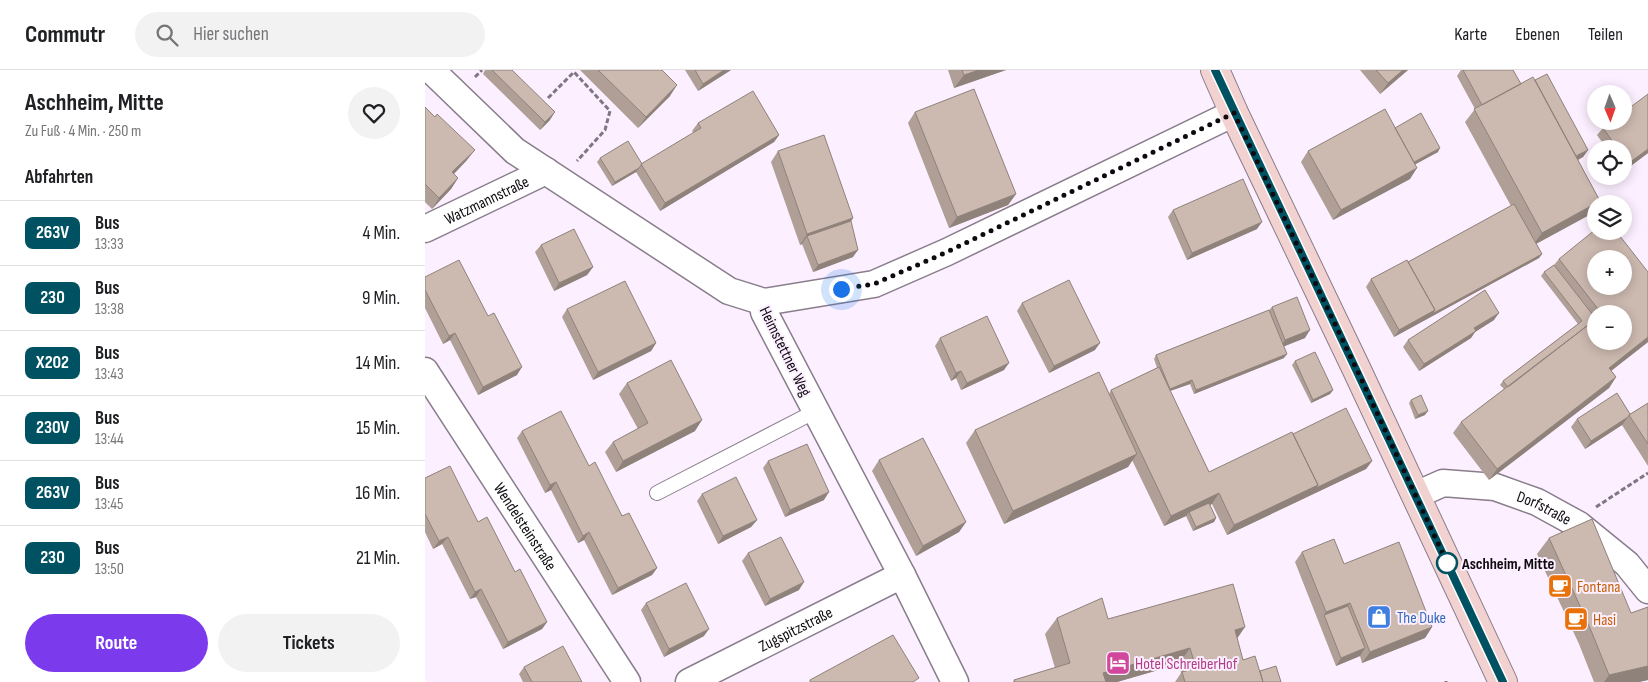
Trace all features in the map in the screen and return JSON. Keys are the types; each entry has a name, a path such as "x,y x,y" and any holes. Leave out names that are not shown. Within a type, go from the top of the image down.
{"main road":[{"path":"1215,70 1503,682"}],"street":[{"name":"Heimstettner Weg","path":"431,70 515,150 729,291 764,302 764,312 903,575 955,682"},
{"path":"764,302 874,284 947,252 1234,113"},
{"name":"Watzmannstraße","path":"425,229 553,176"},
{"name":"Wendelsteinstraße","path":"425,371 627,682"},
{"name":"Dorfstraße","path":"1416,495 1443,483 1495,488 1537,502 1579,524 1627,564 1648,590"},
{"name":"Zugspitzstraße","path":"689,682 903,575"}],"lane":[{"path":"657,493 816,411"}],"path":[{"path":"548,98 574,72 610,111 605,130 553,176"},
{"path":"1612,497 1648,473"}],"building":[{"path":"492,70 512,70 555,112 545,122"},
{"path":"598,70 662,70 677,85 646,117"},
{"path":"695,70 724,70 703,84"},
{"path":"962,70 979,70 964,75"},
{"path":"1376,70 1403,70 1388,83"},
{"path":"1463,70 1513,70 1521,84 1482,105"},
{"path":"1547,74 1587,150 1576,156 1535,80"},
{"path":"1533,77 1587,177 1587,185 1591,185 1597,195 1587,195 1587,208 1542,233 1474,109"},
{"path":"974,89 1016,194 957,217 915,112"},
{"path":"753,91 779,135 665,203 641,164 701,128 698,123"},
{"path":"1648,94 1648,149 1632,161 1632,140 1612,140 1604,130 1633,130 1633,105"},
{"path":"425,107 435,117 437,114 475,150 452,172 458,178 439,198 425,184"},
{"path":"1385,109 1417,168 1341,210 1308,151"},
{"path":"1421,113 1440,148 1414,162 1395,128"},
{"path":"824,135 853,218 807,234 778,151"},
{"path":"628,141 642,164 639,168 615,182 600,158"},
{"path":"1243,179 1262,222 1192,253 1173,210"},
{"path":"1514,204 1542,254 1432,314 1435,310 1408,262"},
{"path":"851,221 858,250 818,265 807,236"},
{"path":"574,229 593,267 559,283 541,245"},
{"path":"1587,236 1587,240 1623,240 1631,250 1587,250 1587,295 1559,259"},
{"path":"1632,252 1648,272 1648,337 1632,350 1632,305 1595,305 1587,295 1632,295"},
{"path":"459,260 488,316 494,313 522,367 483,387 455,333 449,336 425,290 425,277"},
{"path":"1407,260 1435,310 1399,330 1371,279"},
{"path":"1554,265 1587,307 1587,326 1508,387 1503,381 1582,321 1544,272"},
{"path":"1069,280 1100,343 1054,366 1022,303"},
{"path":"625,281 656,343 598,372 567,309"},
{"path":"1485,290 1499,313 1474,328 1476,331 1424,364 1408,340"},
{"path":"1297,297 1310,330 1285,340 1272,307"},
{"path":"1269,310 1287,354 1196,390 1192,380 1170,389 1156,355"},
{"path":"987,316 1009,363 967,383 961,371 956,373 940,338"},
{"path":"1587,326 1587,350 1632,350 1609,368 1616,377 1497,469 1461,422"},
{"path":"1315,352 1333,390 1313,400 1295,361"},
{"path":"671,360 702,420 623,461 613,442 648,423 627,383"},
{"path":"1159,367 1209,472 1292,432 1318,485 1234,525 1219,493 1171,516 1111,390"},
{"path":"1099,372 1137,454 1013,511 975,430"},
{"path":"1617,393 1630,414 1591,441 1577,419"},
{"path":"1421,395 1428,411 1418,415 1411,400"},
{"path":"1648,403 1648,444 1629,415"},
{"path":"1346,408 1372,461 1316,488 1318,485 1293,434"},
{"path":"561,411 589,466 595,462 622,516 629,513 657,568 618,588 589,532 583,536 556,482 550,485 522,431"},
{"path":"923,438 966,522 923,546 879,460"},
{"path":"807,444 829,492 790,510 768,461"},
{"path":"450,466 478,522 487,517 515,572 520,569 547,622 508,642 481,589 475,592 448,537 439,541 425,514 425,478"},
{"path":"736,477 757,520 723,536 702,494"},
{"path":"1209,503 1216,518 1196,527 1189,512"},
{"path":"1592,519 1631,613 1648,607 1648,666 1609,675 1549,538"},
{"path":"781,537 804,582 770,599 748,553"},
{"path":"1334,539 1344,564 1399,542 1432,627 1370,652 1350,603 1326,612 1302,552"},
{"path":"686,583 709,629 669,649 646,603"},
{"path":"1233,584 1245,627 1235,630 1243,660 1255,656 1263,682 1185,682 1182,672 1196,668 1190,648 1103,673 1106,682 1015,682 1014,680 1070,663 1057,618 1102,598 1108,619"},
{"path":"1348,606 1365,648 1341,658 1324,615"},
{"path":"893,635 919,678 913,682 810,682 810,680"},
{"path":"563,646 582,682 532,682 524,667"},
{"path":"1276,666 1281,682 1263,682 1260,671"}],"bus line":[{"name":"263V","path":"1215,70 1503,682"}],"place":[{"name":"Aschheim, Mitte","path":"1447,563"},
{"name":"Fontana","path":"1560,586"},
{"name":"The Duke","path":"1379,617"},
{"name":"Hasi","path":"1576,619"},
{"name":"Hotel SchreiberHof","path":"1118,663"}],"route":[{"path":"841,289 874,284 947,252 1234,113 1449,567 1447,563"}]}
